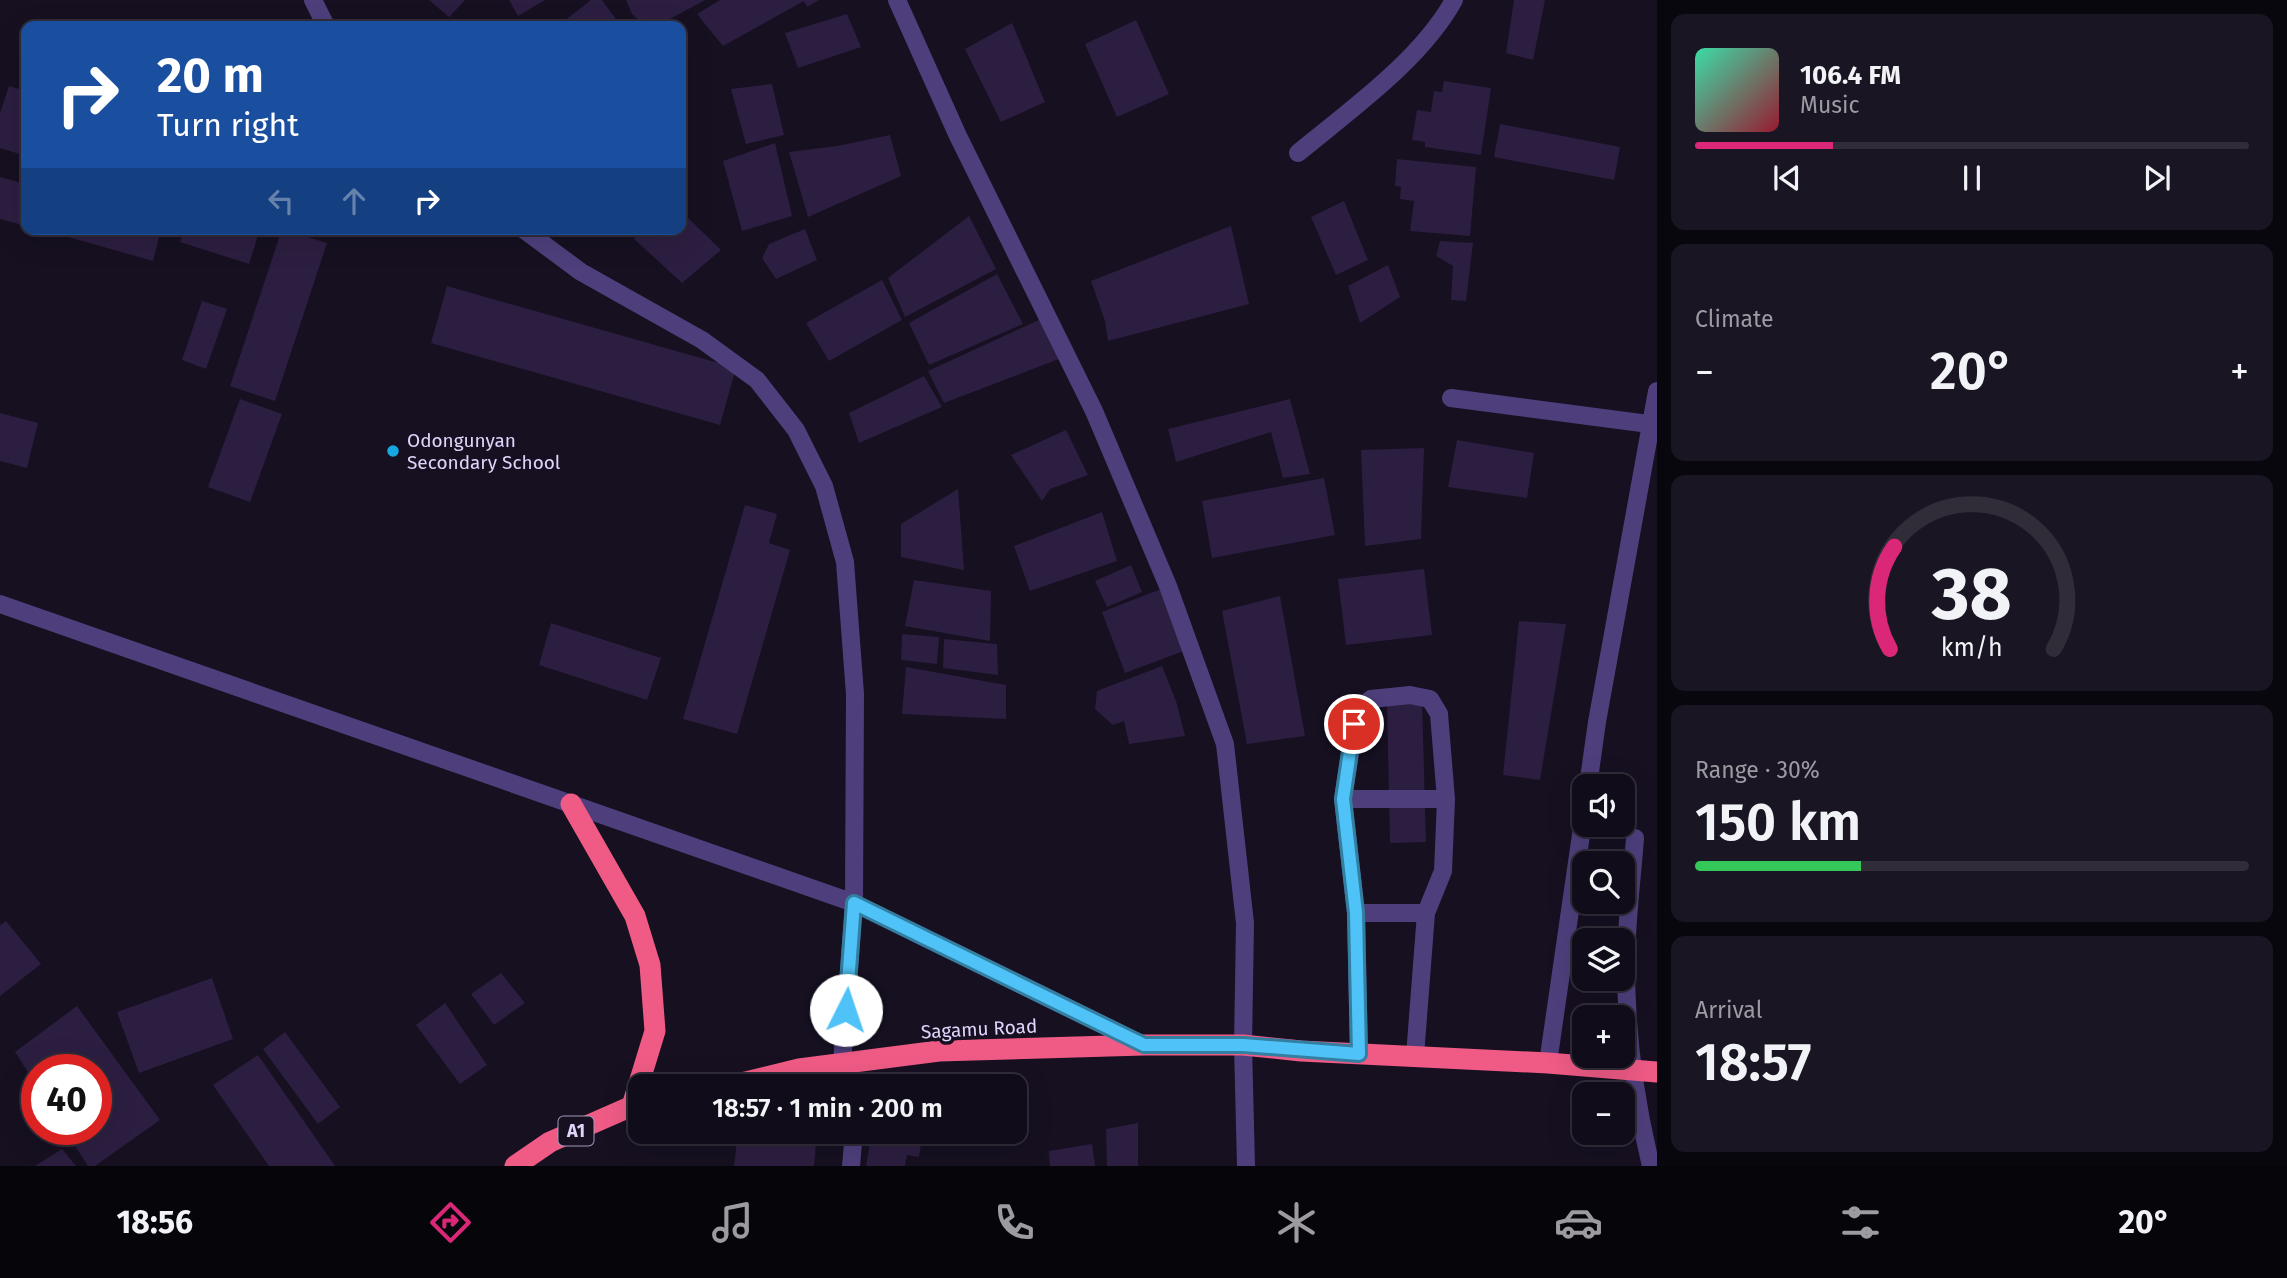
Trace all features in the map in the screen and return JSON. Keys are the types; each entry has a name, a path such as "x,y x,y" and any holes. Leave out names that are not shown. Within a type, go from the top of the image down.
{"highway":[{"path":"571,804 635,916 650,965 655,1031 644,1074"},
{"name":"Sagamu Road","path":"779,1074 939,1051 1144,1045 1243,1045 1657,1072"},
{"name":"A1","path":"516,1166 550,1142 628,1108"}],"street":[{"path":"313,0 324,21"},
{"path":"897,0 958,136 1094,411 1168,586 1225,744 1245,923 1243,1045 1246,1166"},
{"path":"1298,153 1378,87 1425,40 1454,0"},
{"path":"531,235 581,272 702,340 757,380 796,430 824,486 845,562 855,694 854,903 842,1063 844,1074"},
{"path":"1590,774 1597,722 1655,425 1657,391"},
{"path":"1451,398 1655,425"},
{"path":"0,604 854,903 1144,1045"},
{"path":"1359,1054 1356,913 1343,799 1357,709 1371,699 1410,695 1430,699 1439,714 1446,799 1443,871 1426,913 1415,1056"},
{"path":"1343,799 1446,799"},
{"path":"1548,1063 1581,837"},
{"path":"1635,838 1626,965 1633,1071 1640,1124 1651,1166"},
{"path":"1356,913 1426,913"},
{"path":"851,1166 853,1144"}],"building":[{"path":"429,0 465,0 449,17"},
{"path":"509,0 545,0 518,16"},
{"path":"591,0 602,0 617,21 564,21"},
{"path":"626,0 705,0 666,21 640,21 632,14"},
{"path":"720,0 819,0 807,7 804,1 723,46 697,14"},
{"path":"1514,0 1545,0 1533,60 1506,53"},
{"path":"847,14 861,47 798,68 785,33"},
{"path":"1136,20 1169,94 1117,117 1085,44"},
{"path":"1012,23 1045,102 1001,122 965,49"},
{"path":"1444,81 1491,88 1481,155 1425,147 1425,142 1412,140 1417,110 1431,112 1434,91 1442,92"},
{"path":"772,84 784,135 746,144 731,89"},
{"path":"9,86 21,90 21,154 0,148 0,113"},
{"path":"1500,124 1620,147 1614,180 1494,157"},
{"path":"890,135 901,176 808,217 789,152"},
{"path":"775,143 792,216 742,231 723,161"},
{"path":"1397,159 1476,167 1470,236 1410,231 1414,201 1400,199 1401,187 1395,186"},
{"path":"0,177 21,183 21,225 0,219"},
{"path":"1344,201 1368,260 1336,275 1311,217"},
{"path":"686,216 721,250 682,283 634,239 638,235 686,235"},
{"path":"969,216 996,269 905,317 888,278"},
{"path":"1231,226 1249,304 1108,341 1105,321 1091,281"},
{"path":"805,229 817,260 776,279 762,258 769,244"},
{"path":"61,235 160,235 153,261"},
{"path":"182,235 258,235 249,264 180,242"},
{"path":"280,235 301,235 327,243 275,401 230,386"},
{"path":"1440,241 1473,243 1466,301 1451,300 1453,266 1436,256"},
{"path":"1388,265 1400,297 1360,323 1348,286"},
{"path":"997,274 1023,324 929,365 909,323"},
{"path":"882,280 902,320 829,361 806,323"},
{"path":"447,286 736,368 720,425 431,343"},
{"path":"202,301 227,309 206,369 182,360"},
{"path":"1041,319 1064,357 944,403 928,371"},
{"path":"924,376 942,407 859,443 849,413"},
{"path":"240,399 282,414 250,502 208,487"},
{"path":"1290,399 1310,474 1283,478 1271,432 1176,462 1168,429"},
{"path":"0,413 38,423 27,468 0,461"},
{"path":"1066,430 1088,475 1050,489 1042,501 1011,455"},
{"path":"1457,440 1534,453 1527,498 1448,487"},
{"path":"1424,448 1421,539 1365,546 1361,450"},
{"path":"1324,478 1335,535 1212,558 1202,501"},
{"path":"958,489 964,570 901,557 901,524"},
{"path":"745,505 777,514 769,543 790,550 737,734 683,719"},
{"path":"1102,512 1117,561 1030,591 1014,546"},
{"path":"1131,565 1142,592 1107,607 1095,581"},
{"path":"1424,569 1432,635 1346,645 1338,579"},
{"path":"914,580 991,591 990,641 905,626"},
{"path":"1166,587 1189,649 1125,673 1102,612"},
{"path":"1280,596 1305,736 1247,744 1222,611"},
{"path":"1519,621 1566,624 1540,780 1503,775"},
{"path":"551,623 661,658 647,700 539,665"},
{"path":"902,634 939,637 937,664 901,660"},
{"path":"944,639 997,644 998,675 943,668"},
{"path":"1162,666 1176,701 1185,736 1129,744 1124,721 1113,725 1095,709 1097,691"},
{"path":"906,667 1006,685 1006,719 902,714"},
{"path":"1422,701 1426,842 1390,843 1387,702"},
{"path":"6,921 41,964 0,996 0,925"},
{"path":"501,973 525,1003 494,1025 471,994"},
{"path":"212,978 233,1039 139,1073 117,1012"},
{"path":"445,1003 487,1065 460,1084 416,1025"},
{"path":"77,1006 112,1054 21,1054 21,1061 15,1052"},
{"path":"285,1032 340,1107 318,1124 263,1049"},
{"path":"112,1054 160,1120 95,1166 88,1166 74,1145 112,1145"},
{"path":"258,1055 335,1166 269,1166 213,1085"},
{"path":"1138,1123 1138,1166 1107,1166 1106,1129"},
{"path":"737,1144 816,1144 814,1166 734,1166"},
{"path":"870,1144 921,1144 919,1157 907,1155 905,1166 866,1166"},
{"path":"1092,1144 1095,1166 1050,1166 1049,1151"},
{"path":"62,1149 76,1166 35,1166"}],"place":[{"name":"Odongunyan Secondary School","path":"393,451"}],"route":[{"path":"846,1010 854,903 1144,1045 1243,1045 1359,1054 1356,913 1343,799 1354,724"}]}
